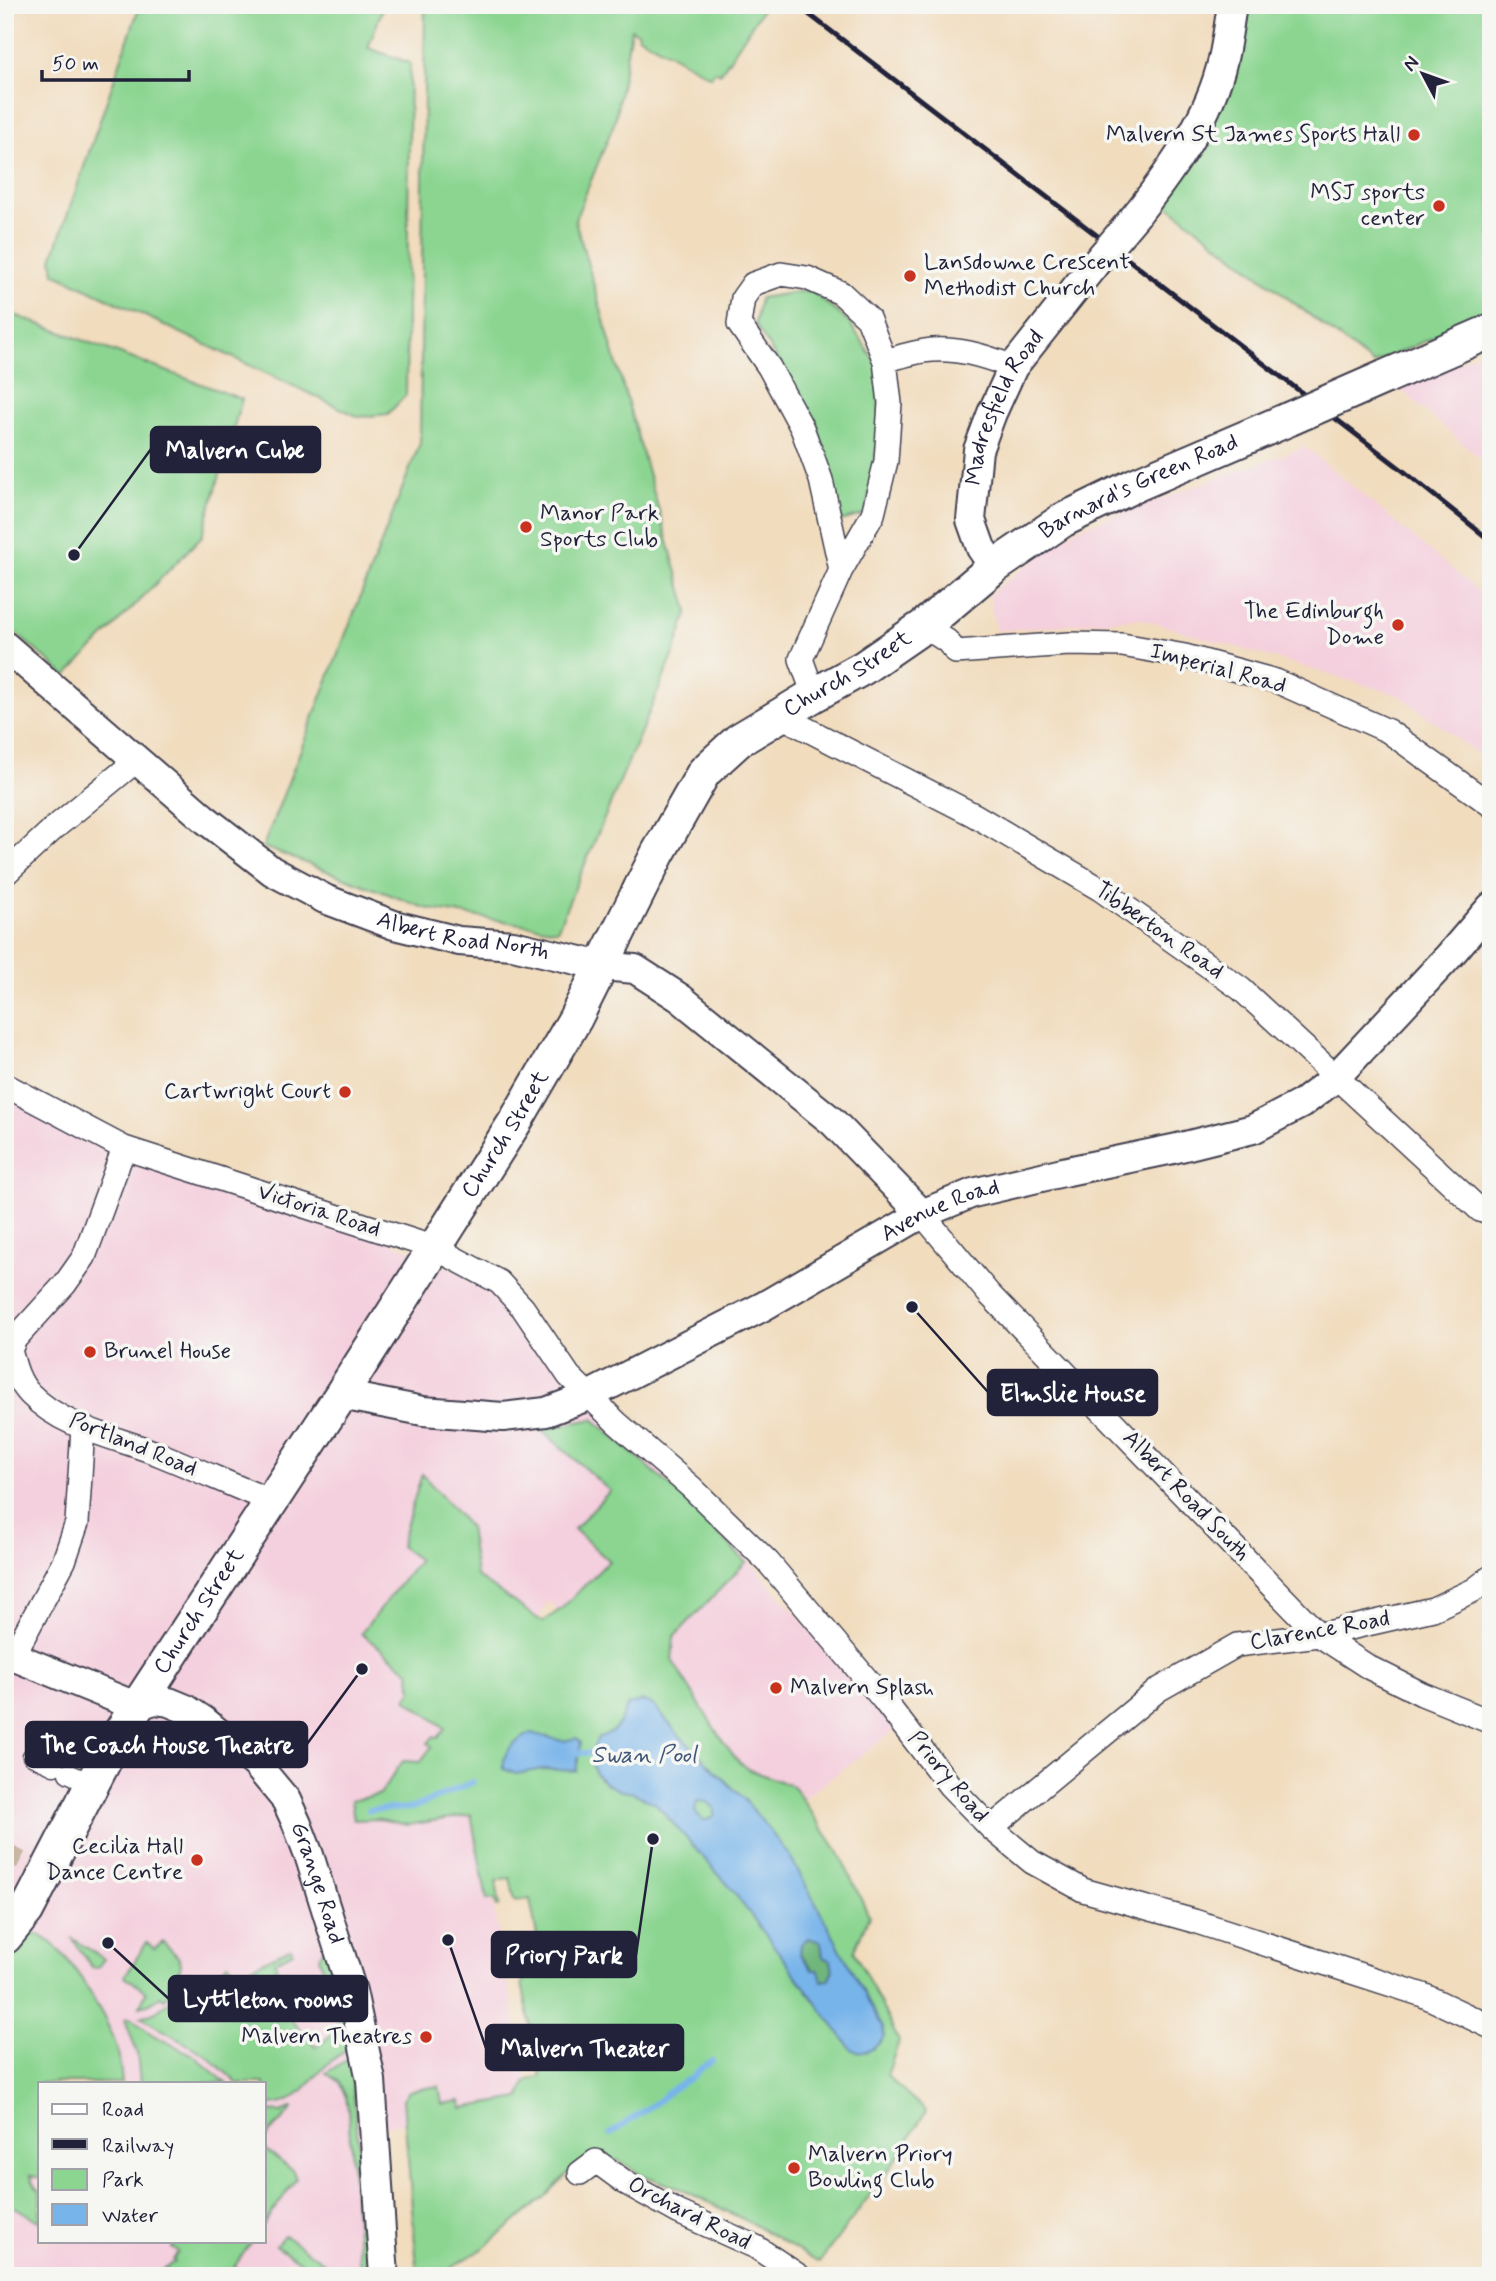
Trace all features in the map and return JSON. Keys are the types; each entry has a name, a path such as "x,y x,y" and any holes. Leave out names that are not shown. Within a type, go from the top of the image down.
{"main road":[{"name":"Barnard's Green Road","path":"994,567 1063,520 1135,485 1491,331"},
{"name":"Church Street","path":"5,1937 24,1914 71,1774 138,1705 341,1395 515,1122 575,1019 658,853 704,772 739,740 863,668 923,626 994,567"}],"street":[{"name":"Madresfield Road","path":"994,567 981,548 971,520 978,450 992,413 1013,367 1172,169 1204,111 1223,61 1232,5"},
{"path":"814,695 801,659 841,570 873,514 886,461 890,403 885,360 868,318 841,293 807,278 781,274 753,284 743,298 739,324 769,367 802,428 821,480 841,570"},
{"path":"885,360 926,351 959,351 1013,367"},
{"name":"Imperial Road","path":"923,626 947,641 956,652 1069,644 1122,645 1185,656 1276,681 1388,731 1491,805"},
{"name":"Albert Road North","path":"5,646 205,819 272,871 325,900 394,925 459,941 513,945 603,966 635,969 680,998 833,1122 922,1214"},
{"name":"Tibberton Road","path":"779,715 974,815 1100,889 1241,989 1480,1210 1491,1214"},
{"path":"5,874 53,829 136,760"},
{"name":"Avenue Road","path":"341,1395 423,1411 503,1417 546,1412 588,1396 764,1306 922,1214 973,1193 1253,1129 1301,1104 1335,1078 1449,956 1491,906"},
{"name":"Victoria Road","path":"5,1085 124,1148 435,1248 499,1282 523,1308 569,1376 588,1396"},
{"name":"Portland Road","path":"124,1148 84,1257 65,1284 15,1339 10,1350 20,1380 29,1393 48,1409 83,1428 159,1454 271,1501"},
{"name":"Albert Road South","path":"922,1214 989,1294 1319,1635 1380,1673 1422,1694 1491,1722"},
{"name":"Priory Road","path":"588,1396 691,1487 768,1562 904,1724 950,1786 991,1828 1032,1862 1083,1890 1194,1921 1423,1994 1491,2027"},
{"path":"83,1428 77,1523 64,1561 9,1655 116,1699 138,1705"},
{"name":"Clarence Road","path":"991,1828 1158,1690 1237,1645 1319,1635 1433,1609 1474,1590 1491,1577"},
{"name":"Grange Road","path":"138,1705 155,1700 169,1702 204,1721 256,1764 286,1800 298,1824 352,1991 369,2070 384,2276"},
{"path":"32,1756 71,1774"},
{"name":"Orchard Road","path":"580,2173 596,2161 626,2183 667,2206 756,2248 799,2276"}],"shaded area":[{"path":"1491,347 1491,468 1400,389"},
{"path":"1305,447 1491,602 1491,764 1399,695 1138,618 996,631 989,594 1077,529"},
{"path":"5,1092 413,1251 440,1267 452,1267 473,1277 498,1297 720,1528 895,1730 791,1808 561,1625 553,1603 547,1603 535,1625 461,1596 439,1542 365,1636 401,1665 406,1659 450,1727 428,1756 414,1765 475,1807 530,2098 368,2129 378,2276 5,2276"}],"green space":[{"path":"140,5 384,5 368,48 410,63 406,395 388,414 359,417 54,273 52,259"},
{"name":"Manor Park Sports Club","path":"425,5 765,5 720,74 715,71 711,77 638,36 639,33 631,29 615,121 575,220 688,611 673,656 557,930 425,908 263,847 420,443"},
{"path":"1250,5 1491,5 1491,312 1373,364 1161,200 1236,62"},
{"path":"810,290 849,322 877,364 880,427 866,514 841,521 817,424 755,324 760,298"},
{"path":"12,314 242,399 202,536 66,676 5,624 5,334"},
{"path":"593,1419 675,1490 746,1562 674,1637 672,1660 721,1739 740,1763 750,1770 793,1786 839,1853 869,1916 854,1951 899,2041 887,2076 926,2111 896,2160 819,2263 749,2222 681,2189 643,2175 618,2160 575,2166 545,2197 485,2247 448,2270 428,2274 417,2268 403,2099 409,2091 439,2086 442,2104 461,2101 462,2108 520,2098 526,2081 541,2076 522,1983 532,1970 543,1967 530,1899 515,1901 510,1878 496,1881 500,1906 497,1907 495,1899 487,1900 471,1815 407,1825 380,1819 354,1820 351,1801 380,1794 403,1761 420,1762 432,1746 428,1743 434,1736 438,1738 445,1728 406,1699 412,1691 409,1671 361,1633 419,1560 400,1546 422,1474 469,1527 476,1576 543,1622 562,1608 609,1561 574,1529 610,1491 541,1429"},
{"path":"29,1932 42,1936 55,1946 81,1978 103,2015 116,2045 122,2082 38,2082 38,2177 30,2175 38,2188 38,2221 5,2201 5,1959"},
{"path":"72,1938 104,1959 97,1968 92,1967"},
{"path":"808,1938 821,1941 823,1957 831,1961 833,1970 828,1980 822,1981 800,1953 801,1944"},
{"path":"147,1942 154,1949 163,1942 179,1958 181,1966 169,1984 173,1989 164,1999 161,1996 140,2006 146,1992 125,1976"},
{"path":"291,1948 293,1952 274,1962 277,1968 259,1977 269,1997 271,1996 316,2047 332,2033 338,2022 334,1999 319,1958 321,1952 326,1949 340,2000 349,2050 328,2064 299,2093 277,2104 266,2104 266,2082 236,2082 209,2057 141,2017 159,2010 178,1994 187,2003 228,1963 240,1975 241,1972"},
{"path":"130,2018 153,2035 193,2055 225,2082 140,2082 137,2053 125,2019"},
{"path":"350,2058 367,2230 366,2276 359,2260 346,2097 339,2082 326,2073"},
{"path":"294,2107 266,2137 266,2111 281,2112"},
{"path":"266,2150 293,2171 296,2179 266,2221"},
{"path":"284,2235 344,2276 320,2276 276,2245"},
{"path":"176,2242 251,2242 228,2276 163,2276 158,2272 175,2262 173,2260 178,2252 172,2248"}],"water":[{"name":"Swan Pool","path":"642,1701 656,1708 677,1733 745,1800 790,1856 883,2028 884,2036 874,2048 862,2052 851,2049 729,1886 655,1803 633,1793 618,1790 595,1774 592,1762 594,1745 599,1737 615,1729 628,1705","holes":["697,1801 707,1802 714,1808 714,1816 704,1821 695,1812","808,1938 821,1942 823,1957 831,1961 833,1970 828,1980 822,1981 819,1970 812,1970 800,1954 801,1944"]},
{"path":"531,1733 563,1741 577,1738 581,1743 576,1771 542,1769 516,1774 504,1769 507,1751"}],"waterway":[{"path":"579,1753 595,1753"},
{"path":"369,1810 412,1808 473,1782"},
{"path":"610,2134 712,2061"}],"tunnel":[{"path":"5,1852 34,1867"}],"railway":[{"path":"797,5 1491,541"}],"place":[{"name":"Malvern St James Sports Hall","path":"1414,135"},
{"name":"MSJ sports center","path":"1439,206"},
{"name":"Lansdowne Crescent Methodist Church","path":"910,276"},
{"name":"Manor Park Sports Club","path":"526,527"},
{"name":"Malvern Cube","path":"74,555"},
{"name":"The Edinburgh Dome","path":"1398,625"},
{"name":"Cartwright Court","path":"345,1092"},
{"name":"Elmslie House","path":"912,1307"},
{"name":"Brunel House","path":"90,1352"},
{"name":"The Coach House Theatre","path":"362,1669"},
{"name":"Malvern Splash","path":"776,1688"},
{"name":"Priory Park","path":"653,1839"},
{"name":"Cecilia Hall Dance Centre","path":"197,1860"},
{"name":"Malvern Theater","path":"448,1940"},
{"name":"Lyttleton rooms","path":"108,1943"},
{"name":"Malvern Theatres","path":"426,2037"},
{"name":"Malvern Priory Bowling Club","path":"794,2168"}]}
